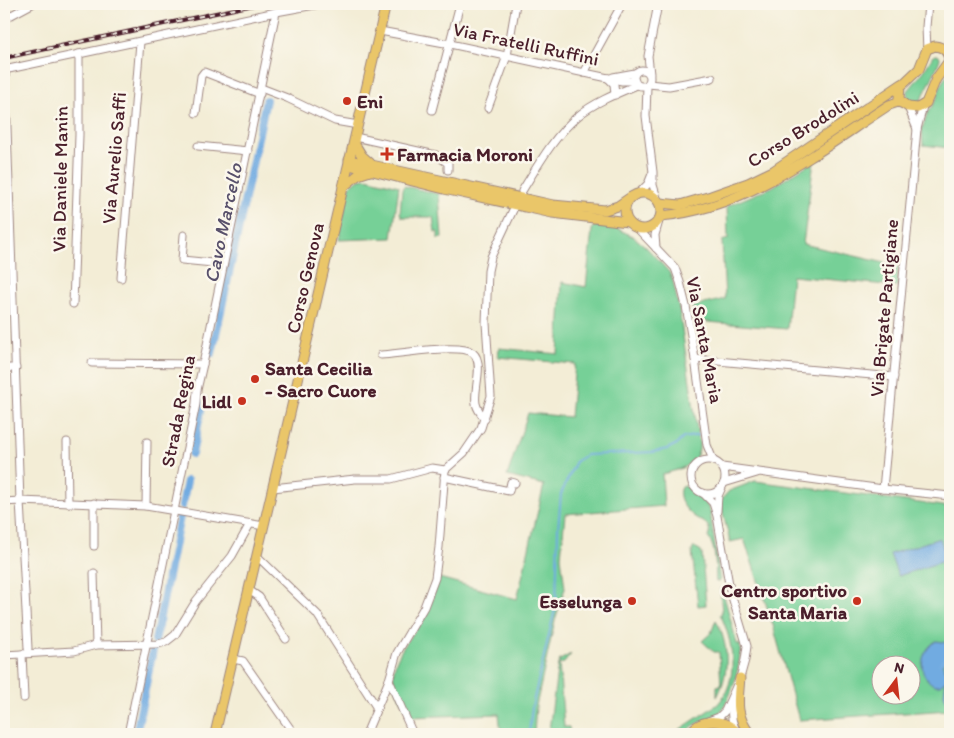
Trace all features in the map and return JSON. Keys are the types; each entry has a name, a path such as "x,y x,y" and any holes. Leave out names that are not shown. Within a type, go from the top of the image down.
{"main road":[{"name":"Corso Genova","path":"215,734 386,4"},
{"path":"923,106 929,99 936,79 949,62 948,50 936,46 926,50"},
{"name":"Corso Brodolini","path":"635,195 649,193 658,201 680,205 711,196 773,171 902,84 919,68 926,50"},
{"path":"902,84 898,95 906,106"},
{"name":"Corso Brodolini","path":"638,229 650,228 660,219 683,214 751,191 776,178 889,105 898,102 906,106 918,108 923,106"},
{"path":"354,140 371,168"},
{"path":"349,163 552,213 628,222 638,229"},
{"path":"343,187 358,175 371,168 562,206 610,210 635,195"},
{"path":"628,222 625,213 626,204 635,195"},
{"path":"658,201 662,210 660,219"},
{"path":"739,681 738,709 742,724 750,734"},
{"path":"689,734 705,722 721,722 738,732"}],"street":[{"path":"4,19 32,4"},
{"path":"28,648 20,501 5,70 320,4"},
{"path":"432,110 460,4"},
{"path":"488,108 507,56 516,4"},
{"path":"584,73 622,4"},
{"path":"643,82 658,4"},
{"path":"926,50 928,4"},
{"name":"Strada Regina","path":"128,734 276,12"},
{"path":"926,27 936,46"},
{"name":"Via Fratelli Ruffini","path":"380,31 584,73 643,82"},
{"name":"Via Aurelio Saffi","path":"121,278 140,42"},
{"name":"Via Daniele Manin","path":"73,304 79,135 79,54"},
{"path":"637,72 648,56"},
{"path":"637,72 644,70 643,82 653,185 658,201"},
{"path":"196,113 200,76 204,72 287,98 335,121 358,125"},
{"path":"637,72 643,82"},
{"name":"Via Fratelli Ruffini","path":"607,77 637,72"},
{"path":"607,77 616,88 615,95"},
{"path":"522,191 559,135 579,116 615,95 643,82 669,86 712,78"},
{"name":"Via Brigate Partigiane","path":"906,106 917,129"},
{"name":"Via Brigate Partigiane","path":"883,489 917,129 923,106"},
{"path":"354,140 436,155 448,163 448,170"},
{"path":"198,146 248,151"},
{"path":"635,195 648,184 653,172"},
{"path":"366,734 389,680 397,653 424,607 434,578 439,546 445,474 464,453 481,428 491,396 486,323 488,271 491,257 513,210"},
{"path":"656,248 655,235 660,219"},
{"name":"Via Santa Maria","path":"638,229 675,268 680,282 695,359 707,445 713,460"},
{"path":"184,235 182,260 223,264"},
{"path":"381,356 445,349 461,349 473,353 477,360 478,368 474,403 484,419"},
{"path":"695,359 894,377"},
{"path":"92,364 203,364"},
{"path":"4,368 16,368"},
{"path":"67,442 68,503"},
{"path":"146,506 147,442"},
{"name":"Via Santa Maria","path":"707,445 704,460 695,466 691,478 697,490 713,503 730,590 746,646 745,660 731,714 732,721 738,732"},
{"path":"704,460 713,460 722,467 883,489 950,496"},
{"name":"Via Santa Maria","path":"717,516 718,496 726,478 722,467"},
{"path":"273,488 355,479 391,479 432,468 445,474 509,492 511,482 515,483"},
{"path":"703,493 714,493 723,485 760,472"},
{"path":"4,502 94,503 146,506 264,526"},
{"path":"94,503 94,546"},
{"path":"4,655 74,651 96,645 163,644 175,635 196,601 232,556 250,524"},
{"path":"257,556 317,614 378,708"},
{"path":"94,573 96,645"},
{"path":"249,590 259,597 286,639"},
{"path":"22,654 24,698"},
{"path":"233,659 244,661 294,734"},
{"path":"389,680 413,734"},
{"name":"Via Santa Maria","path":"705,722 719,717 725,711 739,681"}],"green space":[{"path":"937,55 940,57 940,60 925,93 920,101 913,102 908,99 907,92 933,56"},
{"path":"950,71 950,148 923,145 922,129 928,112 936,100 942,82"},
{"path":"814,161 803,244 898,266 897,286 792,276 787,329 697,321 692,307 725,299 722,241 728,239 727,206 772,187"},
{"path":"366,178 399,186 392,238 339,240 350,186 359,179"},
{"path":"404,186 439,194 442,238 438,239 438,232 435,232 433,217 402,217 400,213 402,189"},
{"path":"594,226 614,227 634,237 669,272 673,281 679,309 699,442 697,455 694,460 684,467 662,474 664,506 565,514 561,557 565,588 555,620 536,706 534,734 501,734 499,714 409,717 395,686 395,664 426,613 439,578 517,599 544,485 507,476 528,413 570,417 575,364 498,357 499,348 558,354 562,282 586,287"},
{"name":"Centro sportivo Santa Maria","path":"755,481 950,507 950,710 799,720 773,625 744,539 730,542 720,501 729,491"},
{"path":"684,486 692,489 702,497 710,511 720,581 716,582 713,547 708,537 709,528 705,523 694,517 684,506 680,489"},
{"path":"694,547 700,550 702,554 706,605 698,606 692,551"},
{"path":"720,588 722,588 737,644 740,644 735,681 723,709 718,714 696,724 684,734 673,734 718,704 725,694 729,683 732,672 731,648 725,624 720,614 722,613"},
{"path":"716,620 723,639 726,659 724,678 717,697 717,686 721,685 719,652 714,652 702,641 711,633"},
{"path":"571,654 564,663 559,664 564,727 569,727 570,734 560,730 549,730 558,664 560,660"},
{"path":"708,728 724,729 731,734 696,734"}],"water":[{"path":"940,538 947,560 898,576 890,554"},
{"path":"936,641 944,642 950,648 950,664 947,663 947,660 942,664 950,678 950,684 947,688 948,692 950,689 950,700 946,701 944,694 946,680 940,685 934,685 924,675 922,663 926,651"}],"waterway":[{"name":"Cavo Marcello","path":"212,353 266,100"},
{"path":"192,454 203,400"},
{"path":"529,734 532,707 556,605 561,494 576,461 586,455 653,452 667,449 677,444 683,438 699,435"},
{"name":"Cavo Marcello","path":"182,506 187,481"},
{"name":"Cavo Marcello","path":"155,641 180,517"},
{"name":"Cavo Marcello","path":"136,734 153,650"}],"railway":[{"path":"4,58 258,4"}],"place":[{"name":"Eni","path":"347,101"},
{"name":"Farmacia Moroni","path":"387,154"},
{"name":"Santa Cecilia - Sacro Cuore","path":"255,379"},
{"name":"Lidl","path":"242,401"},
{"name":"Esselunga","path":"632,601"},
{"name":"Centro sportivo Santa Maria","path":"857,601"}]}
